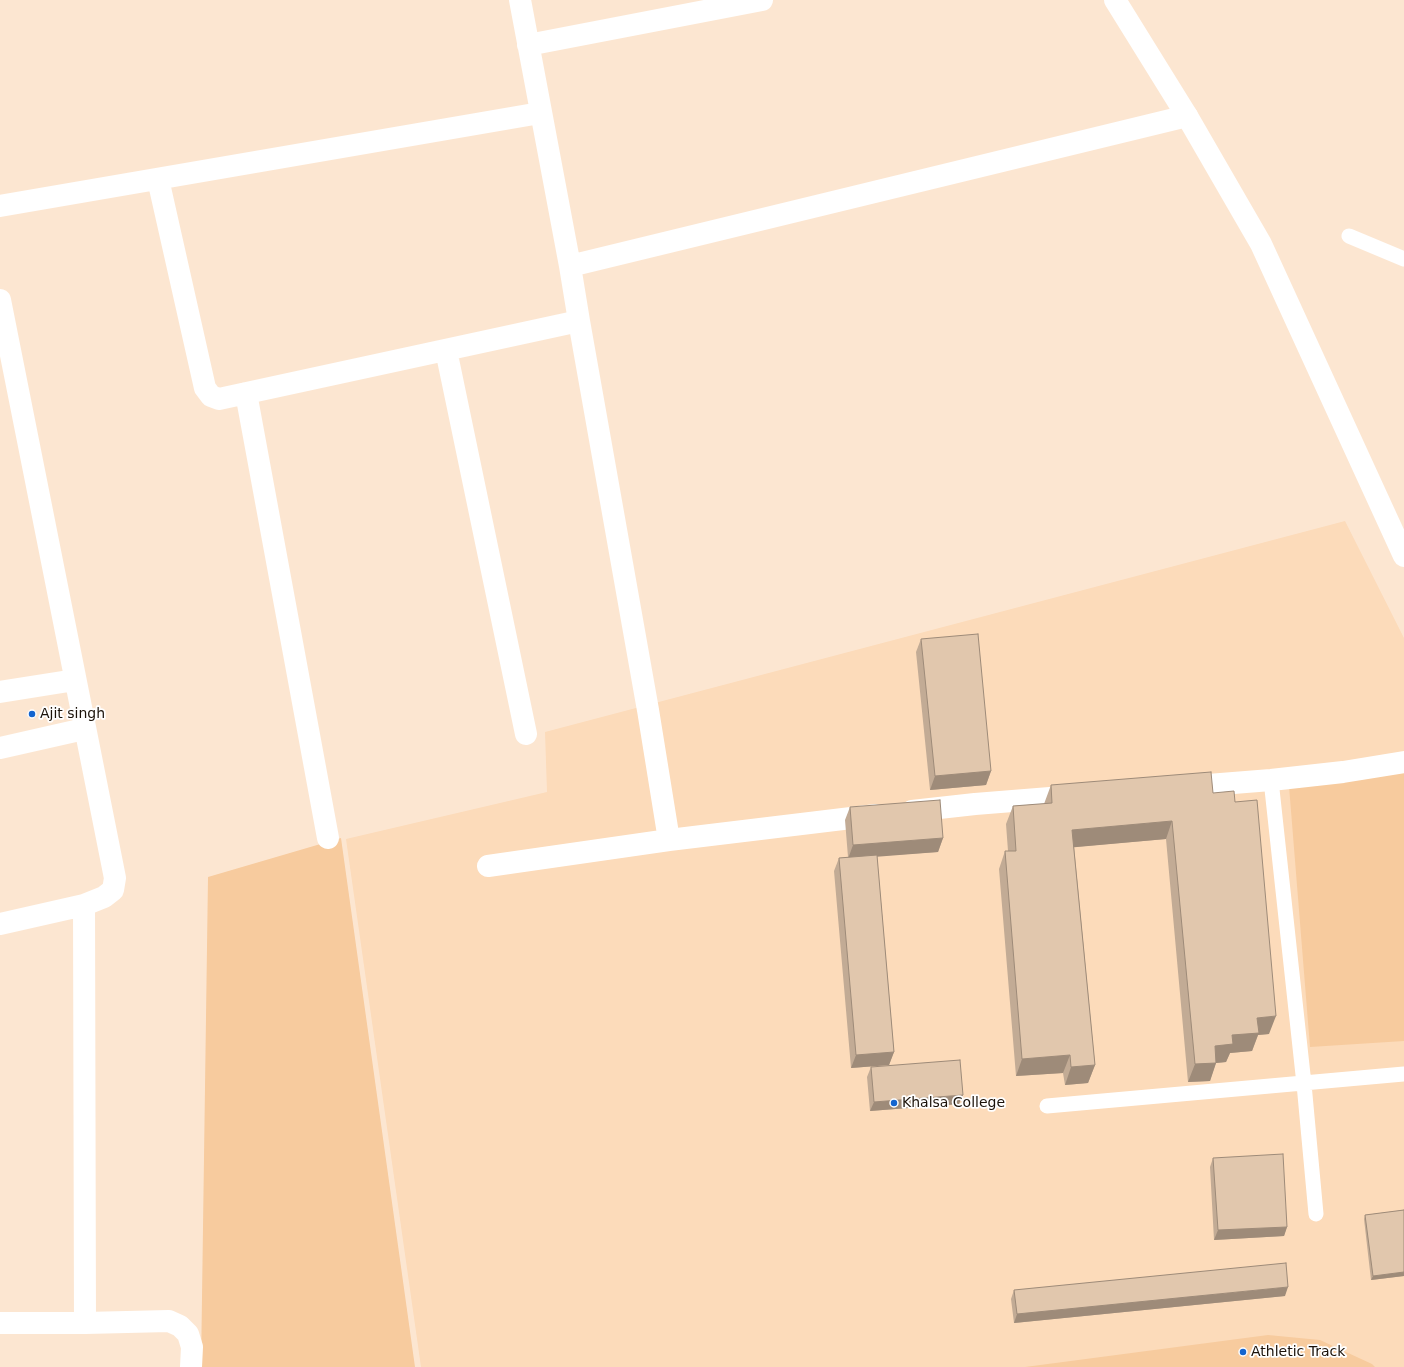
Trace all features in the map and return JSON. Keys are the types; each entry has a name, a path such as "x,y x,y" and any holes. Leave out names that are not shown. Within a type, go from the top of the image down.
{"street":[{"path":"520,0 540,113 570,266 669,840"},
{"path":"528,45 762,0"},
{"path":"1115,0 1187,116 1261,244 1404,556"},
{"path":"0,206 540,113"},
{"path":"570,266 1187,116"},
{"path":"158,179 205,388 211,396 219,398 246,393 579,321"},
{"path":"0,300 84,729 115,878 113,890 104,897 84,905 0,924"},
{"path":"446,350 526,734"},
{"path":"246,393 328,838"},
{"path":"0,692 75,680"},
{"path":"0,748 84,729"},
{"path":"1162,789 1271,780 1342,772 1404,762"},
{"path":"488,866 669,840 814,822 967,805 1092,794"},
{"path":"84,905 85,1324"},
{"path":"0,1323 85,1324 169,1321 180,1326 188,1334 192,1346 191,1367"}],"lane":[{"path":"1349,236 1404,259"},
{"path":"1271,780 1304,1084 1316,1214"},
{"path":"1047,1106 1404,1074"}],"shaded area":[{"name":"Khalsa College","path":"1345,521 1404,638 1404,1367 421,1367 346,839 547,792 545,732"},
{"path":"1404,772 1404,1041 1310,1047 1289,786"},
{"path":"341,838 415,1367 201,1367 208,877"},
{"name":"Athletic Track","path":"1268,1335 1320,1340 1372,1364 1375,1367 1025,1367"}],"building":[{"path":"978,634 991,771 935,776 921,639"},
{"path":"1211,772 1213,793 1234,791 1235,802 1257,800 1276,1016 1257,1018 1259,1033 1232,1035 1233,1044 1215,1046 1216,1063 1195,1064 1172,821 1072,830 1095,1065 1071,1067 1070,1055 1022,1059 1005,851 1016,851 1013,806 1052,803 1051,785"},
{"path":"940,800 943,838 853,845 850,807"},
{"path":"877,855 894,1052 856,1055 839,858"},
{"path":"960,1060 963,1095 874,1102 871,1067"},
{"path":"1283,1154 1287,1227 1218,1230 1213,1158"},
{"path":"1404,1210 1404,1272 1373,1276 1365,1215"},
{"path":"1286,1263 1288,1287 1017,1314 1014,1290"}],"place":[{"name":"Ajit singh","path":"32,714"},
{"name":"Khalsa College","path":"894,1103"},
{"name":"Athletic Track","path":"1243,1352"}]}
